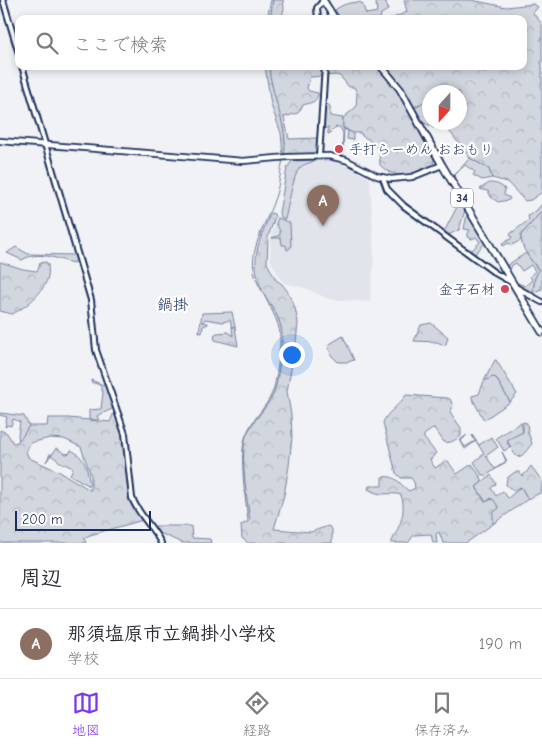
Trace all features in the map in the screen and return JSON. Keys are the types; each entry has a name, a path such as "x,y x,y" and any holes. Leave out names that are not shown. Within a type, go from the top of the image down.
{"main road":[{"path":"323,0 333,15"},
{"name":"34","path":"384,70 400,89 442,165 542,332"}],"street":[{"path":"4,0 15,40"},
{"path":"318,15 317,8 323,0"},
{"path":"0,7 6,7"},
{"path":"23,70 90,300 96,350 125,434 134,505 161,543"},
{"path":"319,156 325,70"},
{"path":"0,141 243,161 319,156 346,160 383,178 404,178 442,165"},
{"path":"383,178 387,189 404,206 515,286 542,302"}],"shaded area":[{"path":"321,159 345,164 370,179 374,258 370,302 328,299 305,288 284,283 270,259 271,236 278,216 287,168 291,160"}],"green space":[{"path":"271,0 283,0 282,15 268,15"},
{"path":"404,0 471,0 506,7 533,4 538,7 533,13 542,24 542,192 531,200 525,201 507,182 492,178 489,169 470,158 448,130 467,130 467,85 422,85 422,103 414,107 389,70 527,70 527,15 400,15 407,12"},
{"path":"358,2 362,3 366,14 377,12 376,3 386,2 388,10 381,15 338,15 335,10 341,6"},
{"path":"266,70 379,70 398,92 434,159 433,166 419,173 405,176 392,173 380,165 379,149 362,136 361,133 353,133 343,128 343,118 356,107 357,93 354,87 349,87 340,76 310,77 307,88 309,91 318,93 317,98 313,102 303,105 298,113 284,117 289,139 317,138 319,140 318,153 285,156 283,154 281,133 271,105"},
{"path":"422,101 422,120 414,107 417,107"},
{"path":"325,105 330,106 330,116 343,118 343,128 353,133 353,140 347,139 348,131 344,129 343,155 338,155 342,154 343,133 340,127 336,127 329,134 328,127 323,130"},
{"path":"470,158 489,169 492,178 482,180 473,175 475,172 465,165 454,176 459,187 453,176"},
{"path":"315,160 299,169 285,219 282,218 279,213 287,168 292,161"},
{"path":"489,183 497,184 505,189 504,195 510,198 509,200 498,202 491,197 488,191 480,189"},
{"path":"460,201 465,210 459,230 448,235 444,232"},
{"path":"542,204 542,211 521,235 521,240 512,245 509,243 503,246 502,244 512,238 510,234 529,220 528,216"},
{"path":"542,211 542,289 533,292 535,278 539,270 524,249 521,235"},
{"path":"272,213 275,217 268,237 267,263 276,280 288,292 295,308 298,322 287,391 292,437 289,466 284,495 274,529 311,532 328,526 332,529 332,543 248,543 242,538 241,525 248,522 243,478 244,443 249,429 272,393 279,356 279,330 258,280 256,270 259,242"},
{"path":"467,214 485,243 474,255 461,245 472,250 480,242 476,237 472,239 468,237 470,230 464,229"},
{"path":"278,218 290,223 291,246 287,250 286,245 282,245 281,238 272,238 280,235 276,223"},
{"path":"16,247 28,254 74,255 76,260 73,263 54,258 34,256 22,260 7,253"},
{"path":"526,253 539,271 535,278 533,292 520,286 518,283 525,286 532,280 530,276 535,271 531,265 522,271 516,263 511,266 510,273 506,266"},
{"path":"0,262 36,271 40,263 46,262 48,264 48,275 43,288 28,304 12,314 0,311"},
{"path":"232,312 235,327 232,327 230,320 223,322 205,319 202,322 208,324 203,326 202,333 199,332 202,313"},
{"path":"431,323 448,337 446,344 414,341 421,325"},
{"path":"232,327 235,327 238,346 215,340 214,335 217,333 228,332 233,336"},
{"path":"343,336 354,360 338,362 331,355 328,345"},
{"path":"495,360 517,394 510,402 496,378 484,381"},
{"path":"493,377 496,378 510,402 484,420 472,396 479,394 484,381"},
{"path":"91,380 106,386 113,406 112,409 97,416 99,420 89,420 89,410 101,409 103,393 100,385 91,382"},
{"path":"406,395 450,399 453,406 450,412 461,428 461,436 451,442 444,442 434,428 424,435 424,438 436,453 430,460 435,468 447,460 457,474 472,464 482,479 482,482 476,487 485,502 493,499 499,508 493,513 493,524 466,543 443,543 439,532 436,534 437,543 433,543 431,534 414,535 408,543 391,543 403,514 401,495 381,494 368,489 369,486 382,486 382,477 387,476 397,481 409,491 415,488 411,478 401,478 396,473 383,423"},
{"path":"114,412 116,412 123,433 130,498 143,520 90,535 84,538 86,543 0,543 0,430 7,433 13,443 16,443 29,426 47,426 48,418 110,422","holes":["50,438 64,439 81,447 91,476 90,490 60,472 29,458 26,452 30,443"]},
{"path":"0,413 24,416 29,426 19,442 20,422 13,419 11,426 5,427 7,417 0,415"},
{"path":"521,422 523,432 507,443 510,447 504,451 496,438"},
{"path":"523,422 527,423 532,444 524,454 518,457 507,440 523,432"},
{"path":"467,435 461,441 465,447 475,441 472,435 479,445 491,437 498,447 486,456 495,469 506,461 502,452 507,461 487,475 482,475 474,462 484,454 476,441 465,449 460,440"},
{"path":"56,448 66,454 70,453 71,450 80,457 87,470 90,486 70,475 73,468 51,455 46,462 50,454 53,454"},
{"path":"531,466 542,481 542,492 528,499 521,487 514,491 506,485 507,478 515,472 519,472 522,476"},
{"path":"491,475 496,484 491,488 496,496 503,491 508,498 521,487 528,499 493,524 491,498 486,502 476,487"},
{"path":"155,526 191,526 192,538 210,539 211,543 182,543 162,534 158,535 153,528"}],"waterway":[{"path":"271,15 273,0"},
{"path":"269,70 284,134 284,155"},
{"path":"250,520 245,478 244,444 246,436 255,420 275,390 282,338 276,313 258,284 253,267 258,239 277,192 283,159"}],"place":[{"name":"手打らーめん おおもり","path":"339,149"},
{"name":"那須塩原市立鍋掛小学校","path":"323,226"},
{"name":"金子石材","path":"505,289"}],"district":[{"name":"鍋掛","path":"173,305"}]}
